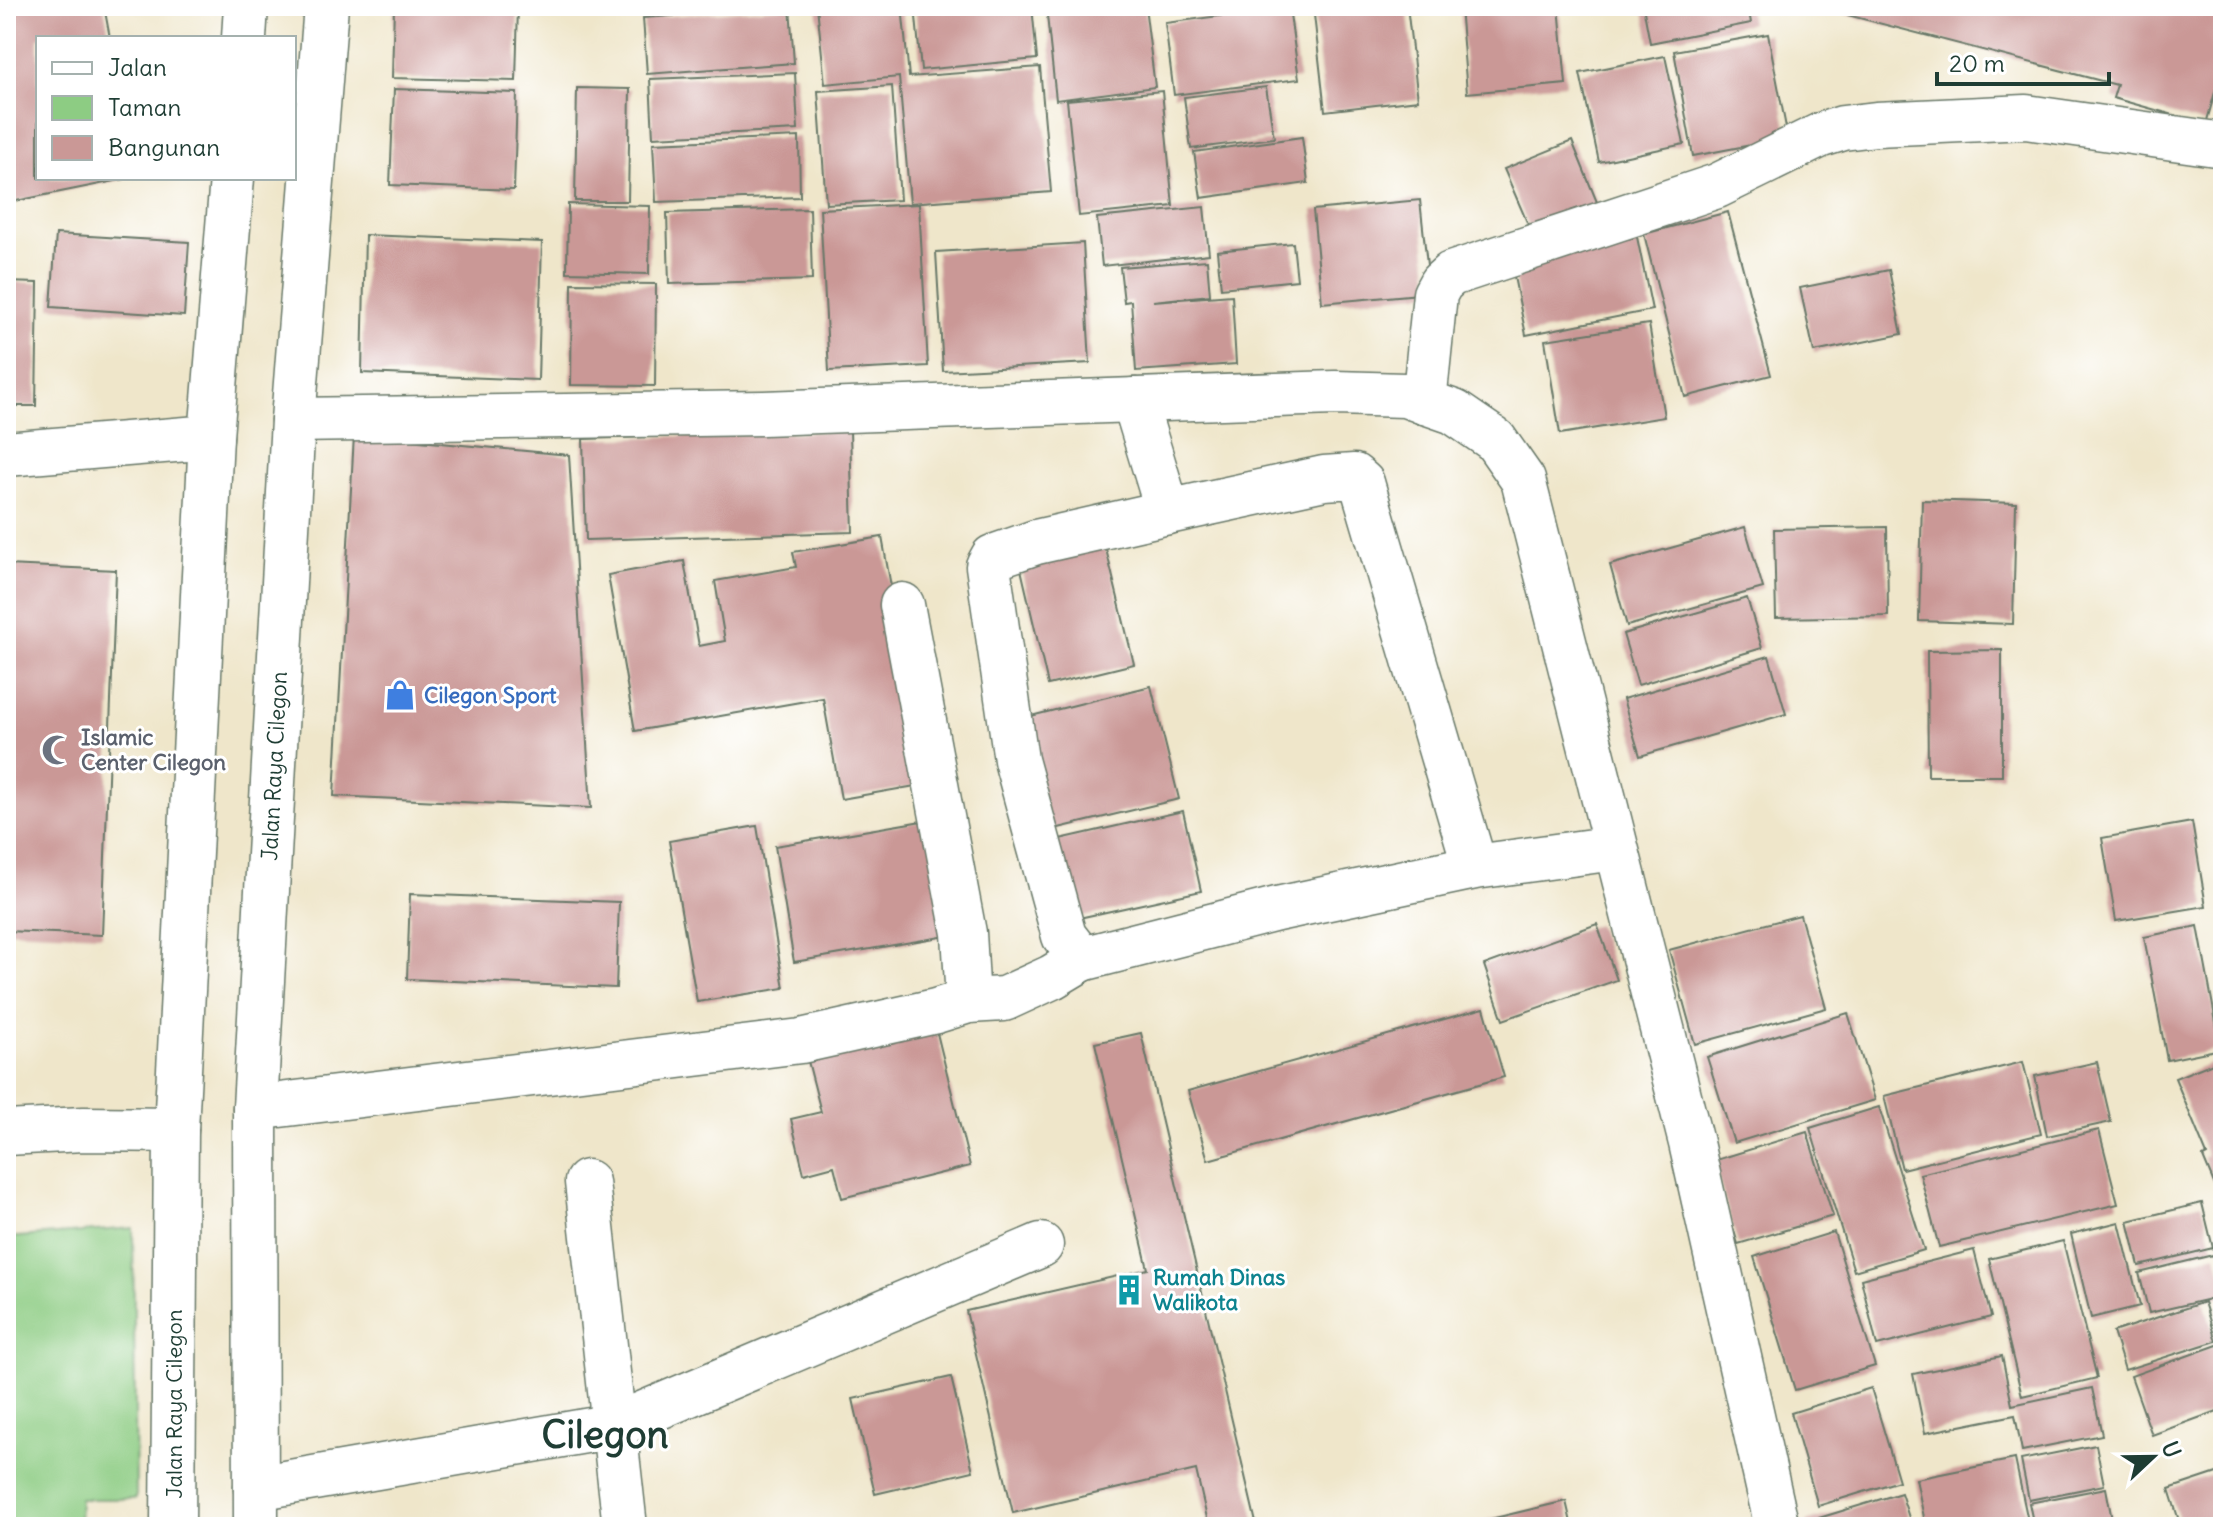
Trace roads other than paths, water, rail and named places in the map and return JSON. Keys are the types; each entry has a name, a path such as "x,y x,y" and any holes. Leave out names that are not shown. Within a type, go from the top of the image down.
{"main road":[{"path":"244,36 246,6"},
{"name":"Jalan Raya Cilegon","path":"256,1507 255,1108 293,420 326,6"},
{"path":"1424,402 1435,294 1451,274 1717,186 1821,135 1843,128 1876,124 2026,117 2223,145"},
{"name":"Jalan Raya Cilegon","path":"173,1527 176,1130 211,437 232,180"},
{"path":"293,420 748,413 1335,393 1405,395 1454,412 1495,440 1523,480 1691,1143 1777,1527"},
{"path":"1134,400 1168,512"},
{"path":"6,454 211,437"},
{"path":"1082,959 1064,936 1016,760 988,566 993,557 1036,542 1324,478 1354,476 1362,483 1475,867"},
{"path":"902,605 964,933 952,1006"},
{"path":"255,1108 801,1041 952,1006 1004,999 1082,959 1277,909 1475,867 1615,848"},
{"path":"6,1133 84,1129 176,1130"},
{"path":"587,1182 625,1527"},
{"path":"256,1507 614,1426 1041,1245"}],"place":[{"name":"Cilegon Sport","path":"400,695"},
{"name":"Islamic Center Cilegon","path":"57,750"},
{"name":"Rumah Dinas Walikota","path":"1129,1290"}],"district":[{"name":"Cilegon","path":"605,1434"}]}
